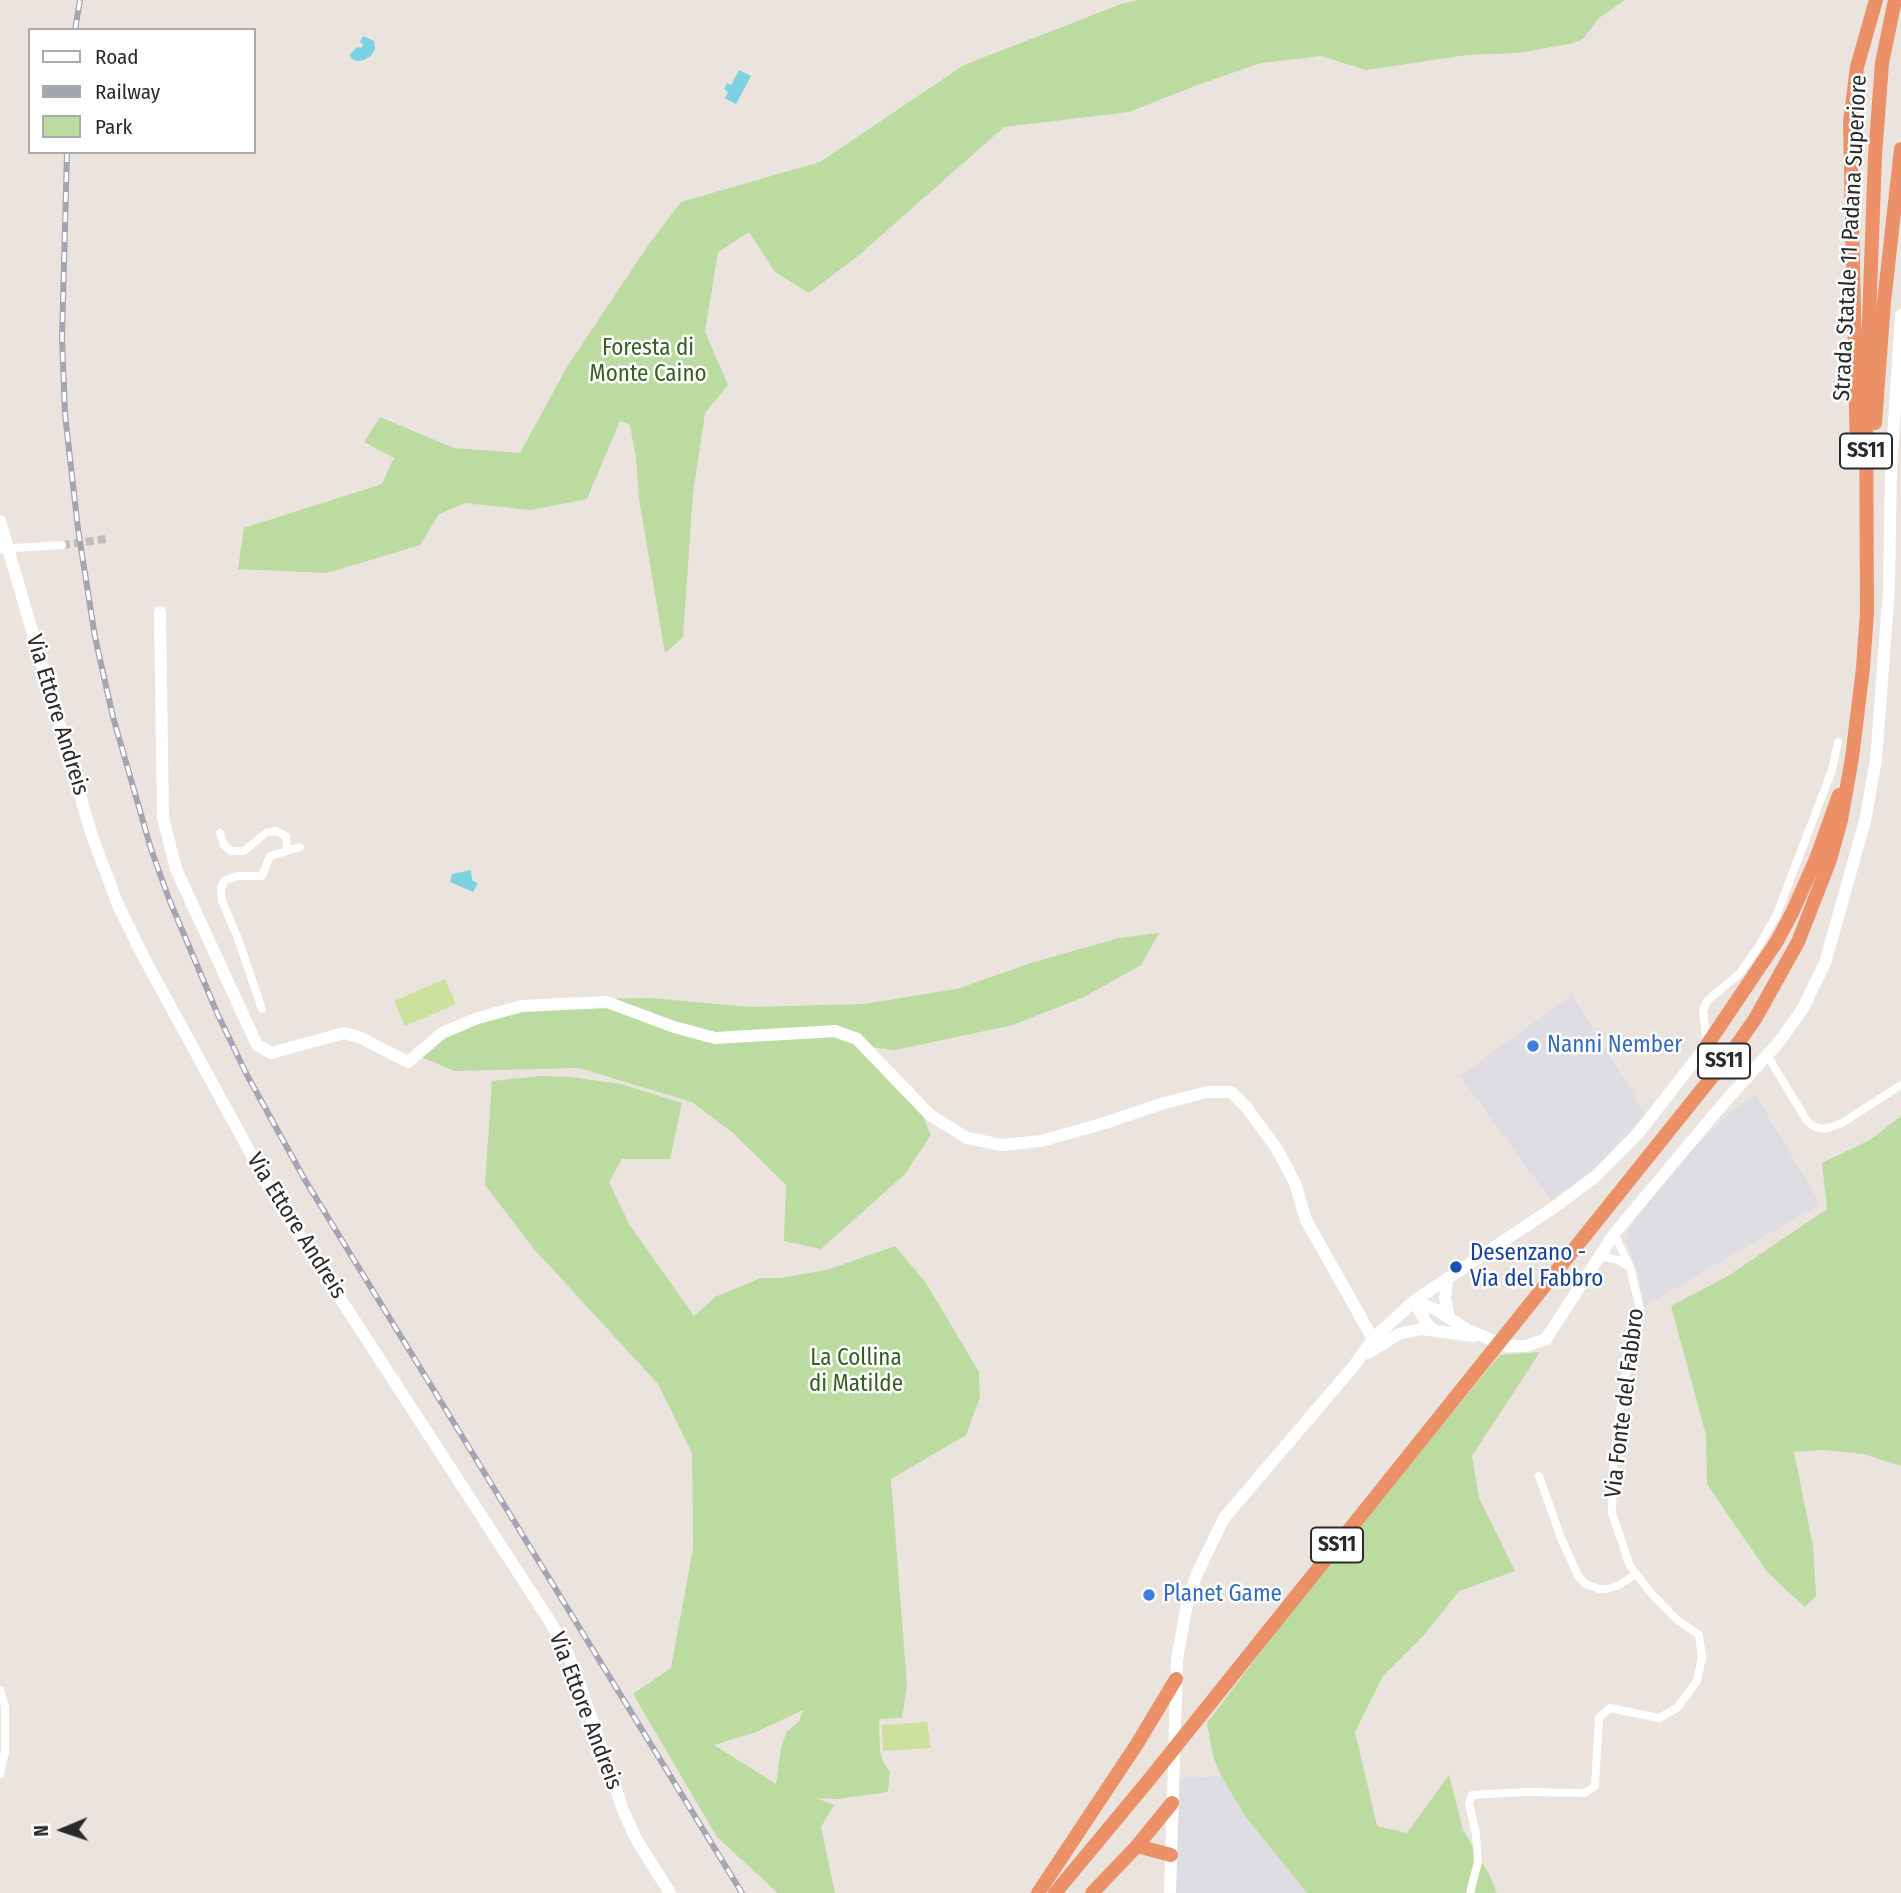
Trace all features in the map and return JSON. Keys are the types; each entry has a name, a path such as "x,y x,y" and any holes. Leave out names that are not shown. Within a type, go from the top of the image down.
{"highway":[{"path":"1867,612 1858,530 1849,142 1857,67 1876,0"},
{"name":"Strada Statale 11 Padana Superiore","path":"1055,1893 1148,1781 1692,1102 1755,1019 1798,942 1821,887 1841,820 1852,758 1867,612 1866,400 1875,156 1882,62 1895,0"},
{"path":"1867,612 1875,563 1877,389 1901,149"},
{"path":"1707,1045 1793,914 1852,758"},
{"path":"1038,1893 1137,1744 1176,1679"},
{"path":"1092,1893 1137,1846 1172,1803"},
{"path":"1137,1846 1171,1854"}],"street":[{"path":"1358,1360 1399,1334 1421,1329 1484,1338 1515,1347 1546,1339 1614,1234 1779,1042 1802,1010 1825,963 1865,821 1875,760 1889,589 1891,456 1901,315"},
{"name":"Via Ettore Andreis","path":"0,522 4,548 92,836 118,905 142,956 275,1198 551,1623 567,1653 582,1691 623,1810 636,1839 670,1893"},
{"path":"4,548 62,545"},
{"path":"160,612 163,818 176,869 257,1045 271,1053 344,1033 359,1037 408,1062 442,1033 478,1018 522,1006 607,1002 674,1027 715,1038 835,1031 857,1039 930,1115 967,1138 1002,1145 1041,1141 1206,1092 1231,1092 1247,1108 1277,1149 1295,1183 1306,1220 1373,1339"},
{"path":"1170,1893 1177,1661 1186,1609 1196,1576 1224,1518 1373,1339 1414,1301 1559,1204 1597,1175 1640,1131 1707,1045 1703,1012 1707,1000 1740,973 1777,914 1832,771 1838,742"},
{"path":"220,833 224,845 231,851 244,851 265,833 275,831 286,836 287,851"},
{"path":"262,1009 222,901 221,888 224,881 237,876 262,876 271,856 300,847"},
{"path":"1767,1055 1807,1121 1819,1128 1842,1124 1901,1085"},
{"name":"Via Fonte del Fabbro","path":"1470,1893 1478,1862 1476,1834 1469,1803 1472,1794 1586,1793 1595,1786 1599,1718 1610,1708 1659,1718 1677,1708 1697,1681 1702,1657 1699,1634 1676,1619 1630,1566 1612,1513 1618,1425 1625,1377 1640,1310 1630,1267 1614,1234"},
{"path":"1599,1256 1618,1260 1630,1267"},
{"path":"1447,1280 1445,1298 1449,1318"},
{"path":"1414,1301 1484,1338"},
{"path":"1414,1301 1433,1330"},
{"path":"1539,1476 1561,1538 1578,1576 1585,1584 1607,1589 1619,1586 1636,1574"},
{"path":"0,1690 5,1707 5,1752 0,1774"}],"shaded area":[{"path":"1572,995 1645,1113 1624,1140 1594,1169 1551,1200 1460,1076"},
{"path":"1755,1094 1820,1204 1644,1306 1638,1274 1627,1241 1628,1231 1646,1194 1732,1111"},
{"path":"1221,1776 1245,1816 1307,1893 1176,1893 1179,1779"}],"green space":[{"name":"Foresta di Monte Caino","path":"1139,0 1625,0 1599,18 1583,39 1570,44 1517,53 1467,55 1366,70 1321,56 1261,63 1129,112 1004,127 858,256 809,293 775,272 749,232 718,252 705,332 728,385 705,413 693,493 683,637 665,653 639,499 630,425 620,421 587,499 530,510 465,503 439,514 420,545 327,573 238,569 244,528 382,484 394,458 364,442 380,417 454,448 520,453 567,367 649,244 681,202 820,162 964,65 1124,3"},
{"path":"1159,933 1141,965 1084,997 1013,1025 895,1050 869,1047 909,1085 931,1135 905,1174 821,1249 784,1241 786,1185 733,1133 692,1102 579,1068 455,1071 414,1054 419,1046 540,1000 650,998 751,1007 864,1004 957,989 1031,963 1119,938"},
{"path":"445,979 456,1004 405,1026 394,1001"},
{"name":"La Collina di Matilde","path":"541,1076 570,1077 621,1084 682,1103 670,1159 622,1159 609,1182 629,1224 694,1316 715,1297 761,1278 780,1278 827,1270 895,1246 926,1283 979,1372 980,1397 966,1435 891,1479 907,1686 902,1718 879,1719 880,1751 890,1772 888,1792 837,1799 816,1798 834,1805 821,1827 835,1893 778,1893 717,1837 633,1694 671,1668 693,1549 692,1453 658,1384 534,1249 485,1185 492,1081","holes":["803,1710 799,1721 786,1733 776,1784 714,1745 756,1732"]},
{"path":"1901,1116 1901,1466 1864,1454 1824,1450 1794,1452 1813,1546 1816,1596 1805,1607 1768,1573 1707,1484 1706,1435 1671,1306 1728,1276 1827,1209 1822,1163 1870,1140"},
{"path":"1540,1352 1472,1456 1479,1498 1515,1571 1459,1591 1424,1635 1383,1676 1355,1732 1377,1826 1407,1833 1449,1775 1463,1830 1497,1893 1307,1893 1245,1816 1221,1776 1213,1756 1207,1723 1332,1558 1500,1355"},
{"path":"927,1722 931,1748 883,1751 882,1725"}],"water":[{"path":"363,36 374,41 375,49 371,56 356,61 350,54 357,47 361,48"},
{"path":"739,70 751,76 736,104 725,98 728,92 724,89 727,83 731,85"},
{"path":"471,870 472,880 478,883 473,892 450,882 452,874"}],"tunnel":[{"path":"62,545 106,539"}],"railway":[{"path":"75,28 80,0"},
{"path":"67,154 62,338 65,414 78,529 95,637 113,717 151,849 169,899 218,1015 247,1075 305,1180 742,1893"}],"place":[{"name":"Nanni Nember","path":"1533,1046"},
{"name":"Desenzano - Via del Fabbro","path":"1456,1267"},
{"name":"Planet Game","path":"1149,1595"}]}
